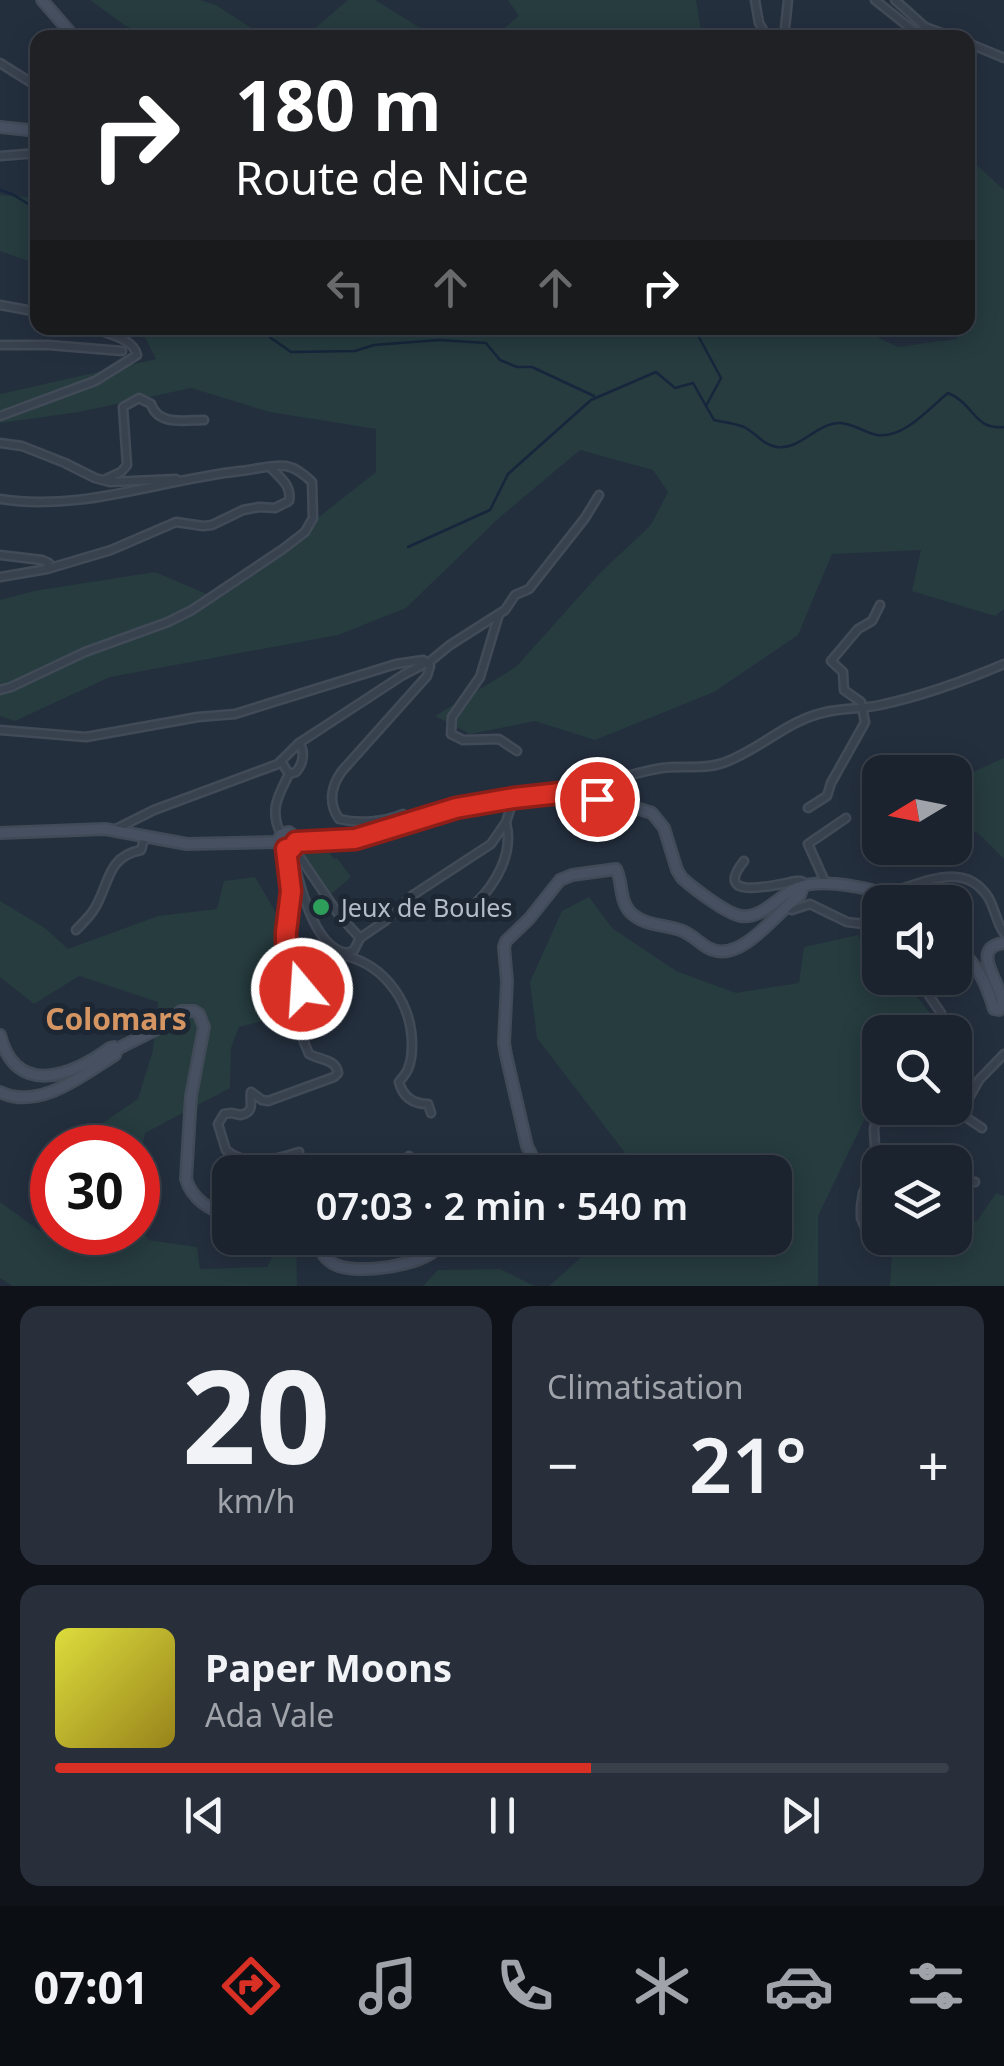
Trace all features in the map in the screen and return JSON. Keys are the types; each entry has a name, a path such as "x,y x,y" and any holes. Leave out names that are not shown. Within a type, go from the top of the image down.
{"main road":[{"path":"42,0 68,30"},
{"path":"0,127 30,130"},
{"path":"0,833 114,830 187,844 287,844 355,839 456,808 560,793 652,813 664,828 682,878 736,914 757,912 805,886 826,884 862,890"},
{"path":"533,1155 504,1043 504,947 560,880 604,868 616,869 631,913 650,924 687,933 717,952 741,948 805,886"},
{"path":"972,962 985,980 994,1009 999,1010 1002,1002 988,953 996,943 1004,943"},
{"path":"0,1035 15,1066 38,1076 74,1070 112,1047 117,1049 165,1025 181,1011 199,1014 204,1027 191,1096 186,1179 196,1198 212,1208"},
{"path":"0,1092 38,1097 115,1055 117,1049"},
{"path":"324,1255 334,1264 363,1269 429,1255"}],"street":[{"path":"756,0 763,30"},
{"path":"785,30 788,0"},
{"path":"875,0 912,30"},
{"path":"895,0 931,30"},
{"path":"975,46 1004,58"},
{"path":"0,63 30,82"},
{"path":"0,156 30,154"},
{"path":"0,305 30,311"},
{"path":"0,416 95,381 136,355 127,340 109,335"},
{"path":"0,345 49,344 122,352"},
{"path":"103,481 127,465 125,404 139,398 151,404 153,412 161,418 204,420"},
{"path":"0,443 22,446 103,481 187,481"},
{"path":"0,499 68,502 281,466 294,468 312,482 314,514 305,532 192,610 0,690"},
{"path":"0,576 47,569 128,544 176,522 203,526 219,523 243,510 281,506 289,501 290,491 270,467"},
{"path":"114,830 128,821 266,770 300,743 505,610 515,595 530,589 546,570 599,495"},
{"path":"0,555 42,560 48,563 47,569"},
{"path":"808,808 827,796 865,722 858,699 844,690 843,672 832,661 858,629 872,621 880,606"},
{"path":"499,613 478,681 452,717 451,734 462,740 498,739 517,751"},
{"path":"0,730 78,738 126,732 207,715 236,714 396,664 420,660 428,663"},
{"path":"410,822 403,814 385,820 345,821 336,815 332,795 342,771 427,676 428,663"},
{"path":"560,793 564,787 582,788 652,770 722,763 790,724 826,712 924,694 1004,664"},
{"path":"300,743 300,766 289,774 274,804 276,822 312,918 328,945 360,959 384,976 402,1000 412,1050 401,1089 408,1099 428,1104 431,1113"},
{"path":"281,761 289,774"},
{"path":"341,952 354,950 360,938 404,902 483,851 506,822 514,798"},
{"path":"826,884 808,844 846,818"},
{"path":"476,904 493,885 502,866 508,837 506,822"},
{"path":"76,930 94,910 111,870 124,854 142,848 145,835"},
{"path":"287,844 360,938"},
{"path":"287,844 291,891 286,932 288,951 302,989 302,1037 307,1052 332,1062 337,1076 268,1100 251,1092 249,1111 241,1116 221,1116 218,1124 226,1150 248,1161 272,1160 300,1152"},
{"path":"744,861 736,875 740,886 756,890 799,880 805,886"},
{"path":"913,885 938,877 968,878 986,893 1004,933"},
{"path":"785,907 792,910 810,904 848,922 862,924"},
{"path":"982,1128 964,1116 962,1110 979,1080 1004,1054"}],"green space":[{"path":"90,0 200,0 216,5 254,30 135,30"},
{"path":"348,0 375,0 424,30 313,30"},
{"path":"508,0 696,0 701,30 502,30 519,16"},
{"path":"975,163 1004,190 1004,609 995,616 912,591 921,550 832,554 798,635 714,692 595,740 535,721 470,734 435,716 516,667 601,572 651,525 668,492 653,470 580,450 500,517 406,608 338,635 110,677 15,721 0,716 0,600 155,572 216,598 376,472 376,429 270,412 191,388 79,412 0,423 0,394 156,359 144,335 873,335 898,347 956,339 959,335 975,335"},
{"path":"0,195 30,197 30,262 0,251"},
{"path":"1004,758 1004,859 972,831 972,772"},
{"path":"324,846 351,877 329,896 298,849"},
{"path":"255,877 282,923 299,1021 267,1020 239,1027 231,1048 230,1088 160,1125 101,1125 138,1099 153,1050 158,1002 79,976 34,1004 0,977 0,901 45,928 68,949 158,916 217,909 224,881"},
{"path":"589,897 612,928 676,971 736,993 799,983 804,947 858,935 862,944 862,995 916,995 931,1015 862,1015 862,1125 818,1216 818,1286 549,1286 584,1255 792,1255 792,1155 627,1155 537,1038 530,982 562,911"},
{"path":"996,1193 1004,1196 1004,1286 890,1286 892,1255 972,1255 972,1221 977,1221"},
{"path":"0,1202 30,1224 30,1255 160,1255 160,1242 197,1247 200,1269 267,1267 274,1255 296,1255 297,1286 12,1286 0,1278"},
{"path":"500,1269 535,1286 423,1286 438,1270"}],"waterway":[{"path":"0,190 30,205"},
{"path":"268,335 291,352 355,351 374,345 439,340 486,343 500,360 517,367 532,367 594,396"},
{"path":"698,335 721,378 706,406"},
{"path":"408,547 490,510 508,474 591,400 656,372 675,388 693,383 714,420 744,427 777,447 794,445 831,424 849,425 877,435 897,432 948,393 986,424 1004,427"}],"place":[{"name":"Jeux de Boules","path":"321,907"}],"district":[{"name":"Colomars","path":"116,1018"}],"route":[{"path":"302,989 288,951 286,932 291,891 286,849 296,842 355,839 456,808 514,798 560,793 597,799"}]}
